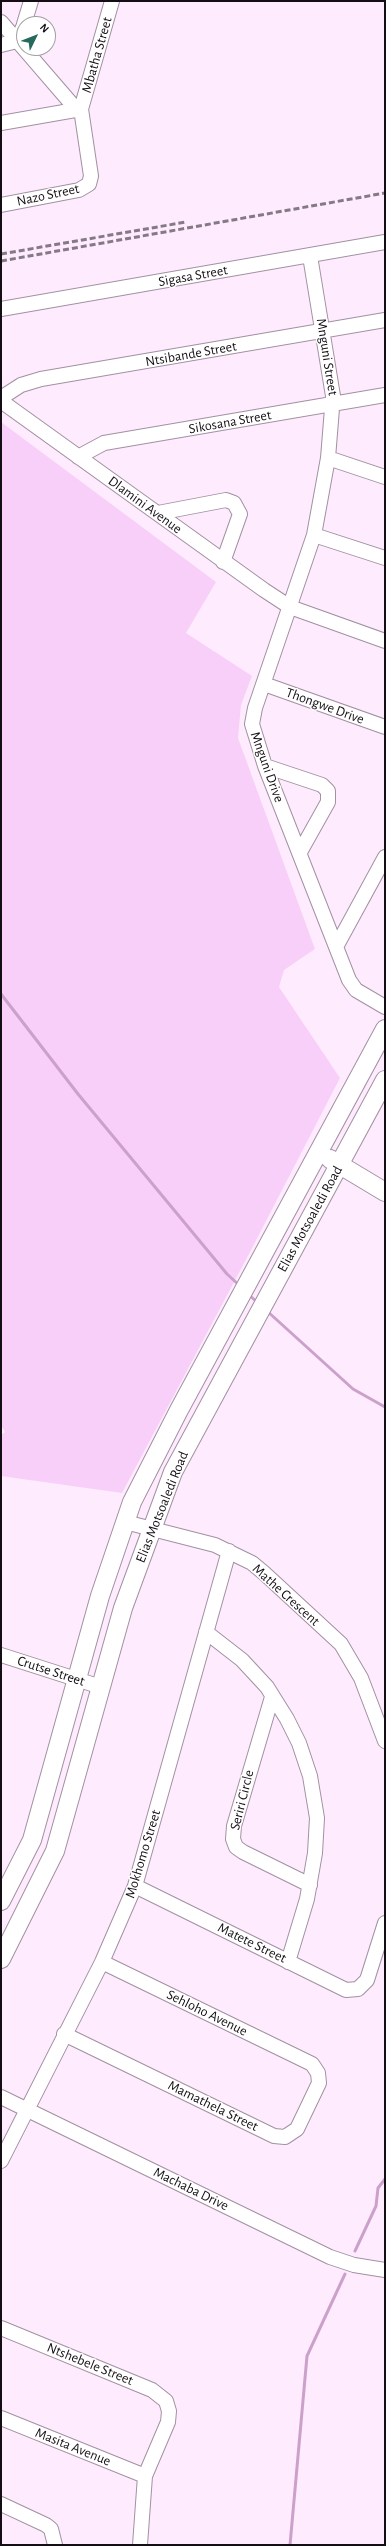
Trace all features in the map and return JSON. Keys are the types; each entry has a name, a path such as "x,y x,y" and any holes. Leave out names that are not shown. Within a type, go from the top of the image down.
{"main road":[{"name":"Elias Motsoaledi Road","path":"1,1901 32,1840 100,1596 125,1522 155,1454 385,1029"},
{"name":"Elias Motsoaledi Road","path":"1,1959 56,1852 123,1608 151,1528 173,1472 385,1080"},
{"path":"319,1152 385,1192"}],"street":[{"path":"27,16 31,1"},
{"name":"Mbatha Street","path":"79,109 112,1"},
{"path":"1,22 16,38"},
{"path":"1,45 16,41"},
{"path":"32,56 79,109"},
{"path":"1,123 79,109"},
{"name":"Nazo Street","path":"1,205 79,190 88,185 91,176 79,109"},
{"name":"Sigasa Street","path":"1,309 385,242"},
{"name":"Mnguni Street","path":"310,256 334,403 328,458"},
{"name":"Ntsibande Street","path":"1,398 21,385 41,379 385,320"},
{"name":"Sikosana Street","path":"78,457 104,444 385,395"},
{"name":"Dlamini Avenue","path":"1,401 223,562 290,607 385,641"},
{"path":"328,458 385,477"},
{"name":"Mnguni Drive","path":"328,458 314,535 255,708 252,724 265,766 349,980 356,990 385,1007"},
{"path":"158,514 226,500 234,503 240,514 223,562"},
{"path":"314,535 385,558"},
{"name":"Thongwe Drive","path":"264,684 385,727"},
{"path":"265,766 322,786 328,791 328,802 300,852"},
{"path":"336,947 385,857"},
{"name":"Mathe Crescent","path":"125,1522 215,1545 252,1563 264,1573 342,1644 361,1678 385,1741"},
{"name":"Mokhomo Street","path":"1,2161 64,2034 102,1962 135,1886 229,1552"},
{"path":"206,1632 242,1660 272,1696 299,1743 315,1798 316,1853 310,1885 288,1962"},
{"name":"Crutse Street","path":"1,1654 101,1687"},
{"name":"Seriri Circle","path":"272,1696 236,1818 233,1839 236,1847 243,1852 310,1885"},
{"name":"Matete Street","path":"135,1886 346,1990 358,1989 367,1980 385,1923"},
{"name":"Sehloho Avenue","path":"102,1962 312,2064"},
{"name":"Mamathela Street","path":"64,2034 280,2137 285,2137 296,2129 319,2083 318,2073 312,2064"},
{"name":"Machaba Drive","path":"1,2097 330,2257 354,2265 385,2270"},
{"name":"Ntshebele Street","path":"1,2328 152,2390 166,2401 169,2411 168,2422 145,2476"},
{"name":"Masita Avenue","path":"1,2418 145,2476"},
{"path":"140,2545 145,2476"},
{"path":"1,2504 40,2521 51,2529 55,2545"}],"shaded area":[{"path":"1,422 216,582 186,633 252,676 241,705 238,738 315,949 284,970 279,987 340,1078 250,1252 122,1493 1,1476 1,1435 5,1432 1,1425"}],"waterway":[{"path":"1,994 78,1094 227,1274 240,1286"},
{"path":"248,1294 257,1302"},
{"path":"267,1311 353,1389 385,1407"},
{"path":"355,2251 376,2206 378,2188 385,2179"},
{"path":"290,2545 307,2356 345,2274"}],"railway":[{"path":"1,261 385,193"},
{"path":"1,254 186,222"}]}
